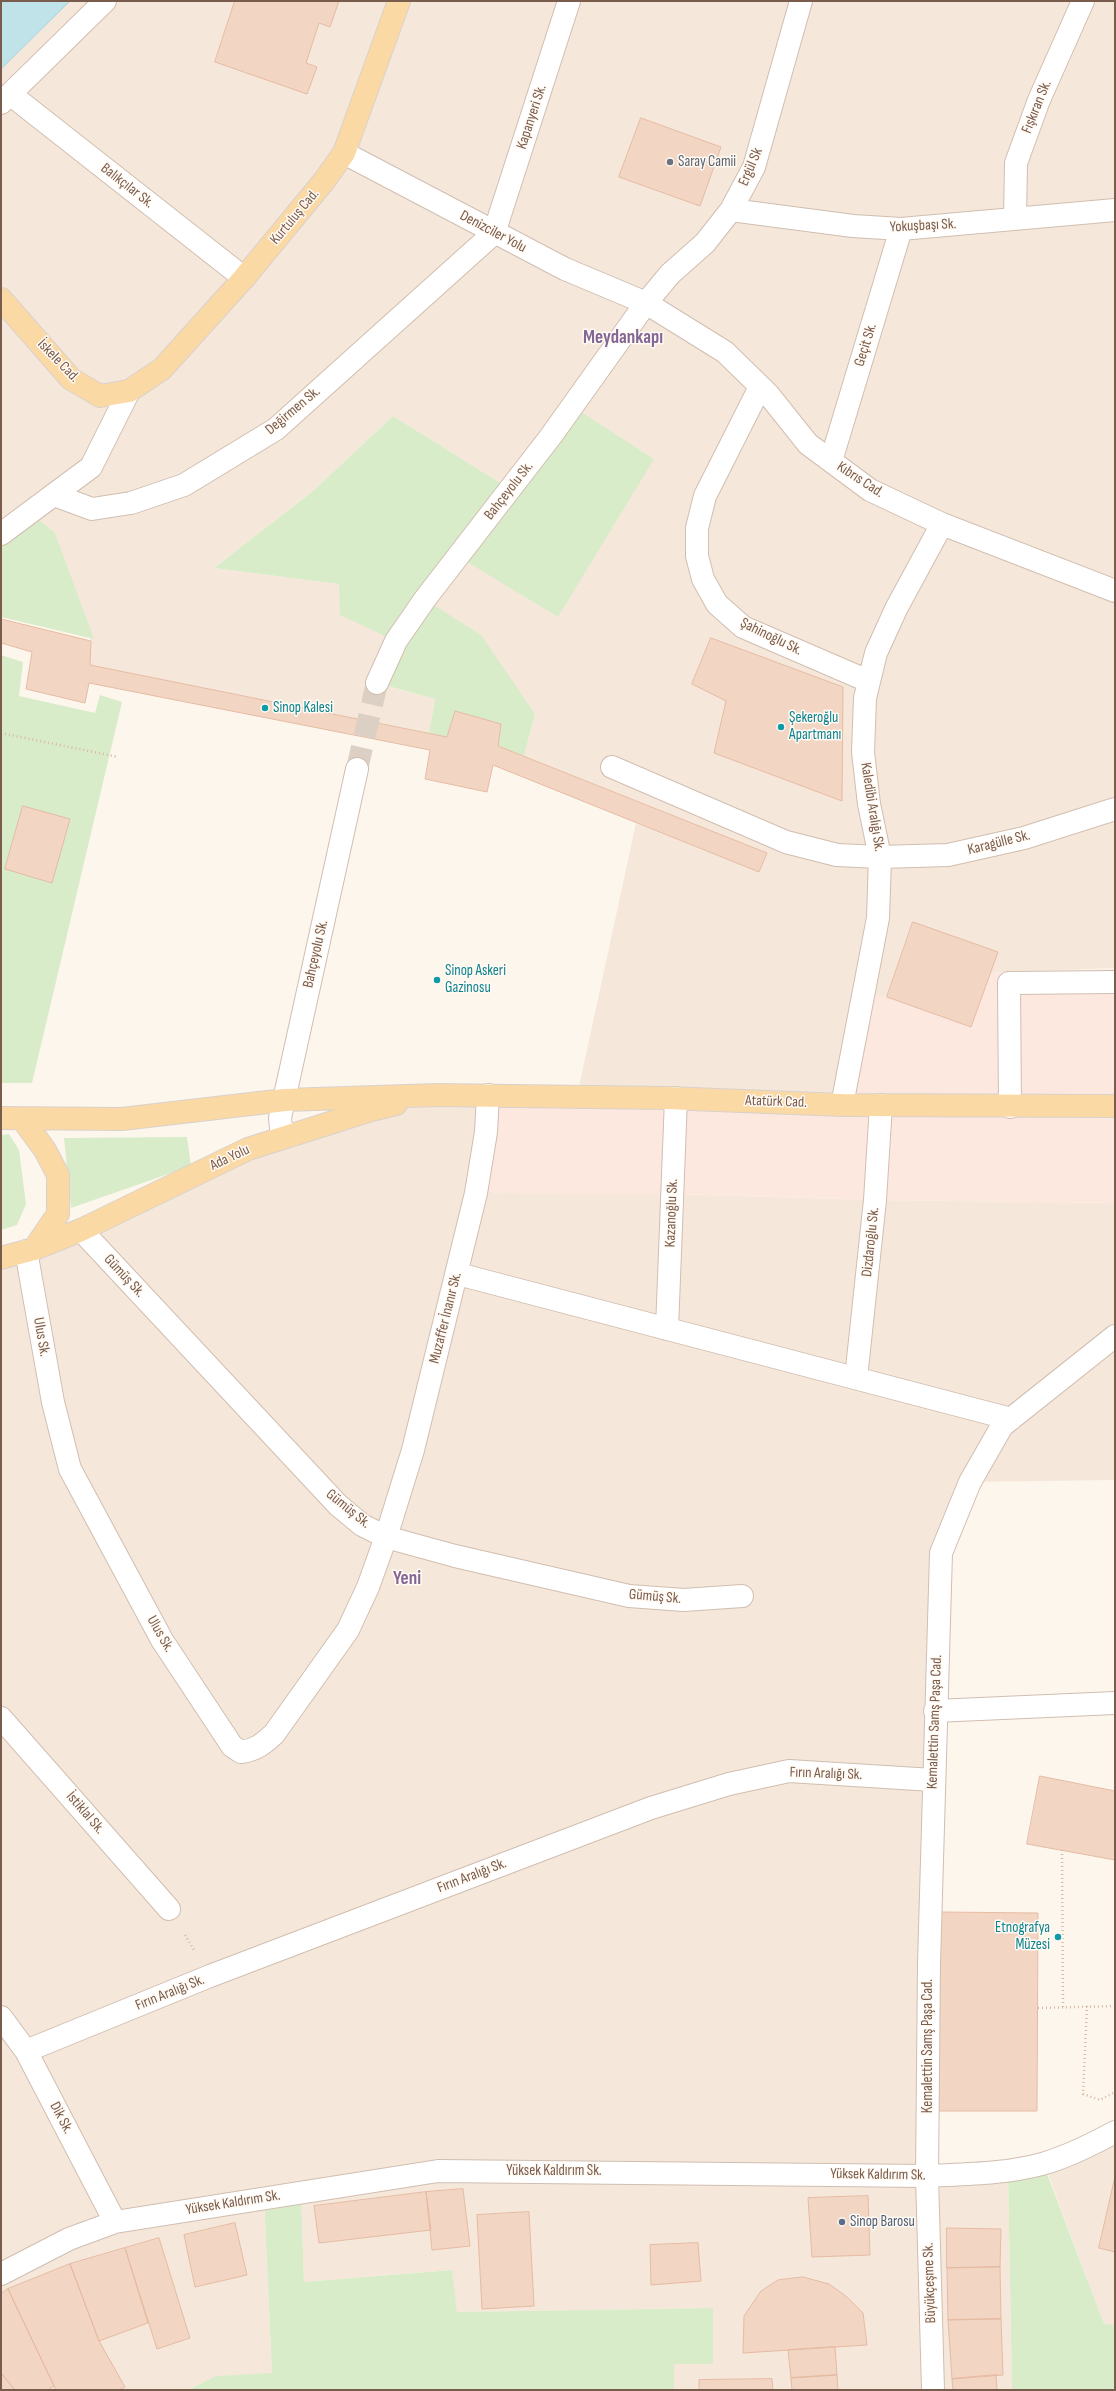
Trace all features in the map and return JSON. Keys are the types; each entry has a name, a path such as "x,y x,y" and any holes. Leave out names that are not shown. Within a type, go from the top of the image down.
{"main road":[{"name":"Kurtuluş Cad.","path":"128,391 162,369 244,278 324,182 344,154 399,1"},
{"name":"İskele Cad.","path":"1,299 71,379 100,396 128,391"},
{"path":"1,1118 23,1120 122,1119 285,1100 437,1095"},
{"name":"Atatürk Cad.","path":"437,1095 676,1098 842,1105 1010,1107 1115,1106"},
{"name":"Ada Yolu","path":"1,1258 30,1250 81,1230 248,1149 371,1110 437,1095"},
{"path":"23,1120 44,1150 58,1175 58,1214 30,1250"}],"street":[{"path":"6,98 105,1"},
{"name":"Kapanyeri Sk.","path":"494,234 569,1"},
{"name":"Ergül Sk","path":"646,303 670,274 705,243 731,210 754,167 801,1"},
{"name":"Fışkıran Sk.","path":"1015,219 1016,163 1039,100 1083,1"},
{"name":"Balıkçılar Sk.","path":"6,98 244,278"},
{"name":"Denizciler Yolu","path":"344,154 494,234 565,269 646,303"},
{"name":"Yokuşbaşı Sk.","path":"731,210 853,226 901,229 1115,210"},
{"name":"Geçit Sk.","path":"831,461 901,229"},
{"name":"Değirmen Sk.","path":"54,495 92,509 131,504 184,485 276,429 494,234"},
{"name":"Kıbrıs Cad.","path":"646,303 725,352 760,387 808,444 870,490 942,524 1115,591"},
{"name":"Bahçeyolu Sk.","path":"377,683 396,641 551,436 646,303"},
{"name":"Şahinoğlu Sk.","path":"760,387 705,496 697,528 698,556 703,579 717,604 743,627 868,682"},
{"path":"1,534 91,467 128,391"},
{"name":"Kaledibi Aralığı Sk.","path":"842,1105 878,918 880,857 869,804 863,752 865,698 876,653 896,609 942,524"},
{"name":"Karagülle Sk.","path":"612,767 786,842 836,855 880,857 948,855 1024,838 1115,809"},
{"name":"Bahçeyolu Sk.","path":"290,1135 281,1129 280,1118 357,769"},
{"path":"1010,1107 1008,983 1115,982"},
{"name":"Muzaffer İnanır Sk.","path":"386,1537 413,1450 458,1274 476,1193 486,1132 488,1095"},
{"name":"Kazanoğlu Sk.","path":"667,1329 676,1098"},
{"name":"Dizdaroğlu Sk.","path":"856,1378 875,1200 881,1105"},
{"name":"Gümüş Sk.","path":"81,1230 338,1505 362,1525 386,1537 455,1556 629,1596 684,1600 742,1596"},
{"name":"Ulus Sk.","path":"30,1250 53,1402 70,1470 162,1640 232,1746 241,1752 261,1746 274,1734 309,1687 348,1630 368,1587 386,1537"},
{"path":"458,1274 1011,1419"},
{"name":"Kemalettin Samş Paşa Cad.","path":"927,2176 933,1780 941,1553 970,1482 1002,1426 1115,1336"},
{"path":"935,1711 1115,1703"},
{"name":"İstiklal Sk.","path":"1,1718 169,1909"},
{"name":"Fırın Aralığı Sk.","path":"26,2051 210,1976 651,1808 729,1784 789,1771 933,1780"},
{"name":"Dik Sk.","path":"1,2017 26,2051 116,2222"},
{"name":"Yüksek Kaldırım Sk.","path":"3,2270 69,2238 116,2222 438,2171 927,2176 1008,2171 1044,2163 1096,2142 1115,2132"},
{"name":"Büyükçeşme Sk.","path":"927,2176 933,2390"}],"path":[{"path":"1,733 118,757"},
{"path":"1062,1850 1063,2007"},
{"path":"169,1909 210,1976"},
{"path":"1087,2006 1083,2094 1100,2100 1115,2092"},
{"path":"1038,2008 1115,2006"}],"shaded area":[{"path":"70,1 1115,1 1115,968 990,973 913,922 887,997 863,993 842,1105 577,1096 636,823 759,872 767,853 524,756 535,714 425,599 458,557 654,459 572,407 510,489 393,416 312,492 214,568 339,584 396,641 377,683 435,699 429,733 90,665 91,641 55,533 1,534 1,69"},
{"path":"1115,969 1115,1203 875,1200 673,1194 476,1193 488,1095 842,1105 863,993 887,997 971,1027 990,973"},
{"path":"488,1095 673,1194 875,1200 1115,1203 1115,1480 971,1482 941,1553 927,2176 1008,2171 1012,2390 674,2390 674,2364 713,2308 457,2312 451,2270 304,2282 301,2193 264,2199 272,2374 216,2376 188,2390 1,2390 1,1258 371,1110"},
{"path":"1115,2132 1115,2325 1104,2325 1044,2163"}],"green space":[{"path":"572,406 654,459 558,617 459,557 426,600 481,635 535,714 524,756 498,746 455,712 447,737 429,733 435,699 377,683 396,641 340,615 339,584 214,568 312,492 393,416 510,489"},
{"path":"30,512 55,533 94,639 1,617 1,534"},
{"path":"1,655 23,662 19,696 95,713 100,695 122,702 32,1083 1,1083"},
{"path":"9,1134 19,1150 26,1204 17,1225 1,1230 1,1135"},
{"path":"187,1137 191,1166 71,1208 64,1138"},
{"path":"1043,2163 1104,2324 1115,2325 1115,2390 1012,2390 1008,2171"},
{"path":"301,2192 304,2282 452,2270 457,2312 713,2308 713,2364 674,2364 674,2390 188,2390 216,2376 272,2373 264,2198"}],"water":[{"path":"1,1 70,1 1,69"}],"building":[{"path":"235,1 339,1 330,27 319,23 306,63 317,67 307,94 215,62"},
{"name":"Saray Camii","path":"641,118 721,147 700,206 619,177"},
{"path":"1,619 91,641 90,665 447,737 455,711 501,724 498,746 767,853 759,872 493,765 487,792 425,779 430,750 89,683 85,703 26,689 32,652 1,643"},
{"name":"Şekeroğlu Apartmanı","path":"711,638 843,687 842,801 714,753 726,701 692,684"},
{"path":"23,806 70,819 52,883 5,869"},
{"path":"913,922 998,952 971,1027 887,997"},
{"path":"1040,1776 1115,1791 1115,1860 1027,1844"},
{"path":"940,1912 1038,1913 1037,2111 939,2111"},
{"path":"1115,2177 1115,2252 1099,2248"},
{"path":"463,2189 470,2246 432,2250 426,2192"},
{"path":"426,2192 431,2230 319,2243 314,2206"},
{"path":"868,2196 870,2255 812,2257 808,2198"},
{"path":"529,2212 534,2306 482,2309 477,2215"},
{"path":"235,2223 247,2275 195,2287 184,2235"},
{"path":"947,2228 1001,2229 1000,2267 947,2268"},
{"path":"159,2238 190,2338 157,2349 125,2248"},
{"path":"698,2243 701,2281 651,2285 650,2245"},
{"path":"125,2248 148,2323 99,2341 70,2264"},
{"path":"70,2264 99,2341 125,2387 119,2390 56,2390 8,2289"},
{"path":"1000,2267 1001,2319 948,2320 947,2268"},
{"path":"803,2277 829,2284 847,2297 863,2313 867,2345 743,2353 744,2316 761,2291 778,2280"},
{"path":"8,2289 54,2386 48,2390 15,2390 1,2373 1,2294"},
{"path":"1001,2319 1003,2375 952,2379 948,2320"},
{"path":"835,2347 837,2375 791,2378 788,2350"},
{"path":"1,2373 15,2390 1,2390"},
{"path":"837,2375 838,2390 792,2390 791,2378"},
{"path":"996,2375 997,2390 953,2390 952,2379"},
{"path":"772,2379 773,2390 699,2390 699,2380"}],"tunnel":[{"path":"357,769 377,683"}],"place":[{"name":"Saray Camii","path":"670,162"},
{"name":"Sinop Kalesi","path":"265,708"},
{"name":"Şekeroğlu Apartmanı","path":"781,727"},
{"name":"Sinop Askeri Gazinosu","path":"437,980"},
{"name":"Etnografya Müzesi","path":"1058,1937"},
{"name":"Sinop Barosu","path":"842,2222"}],"district":[{"name":"Meydankapı","path":"623,338"},
{"name":"Yeni","path":"407,1579"}]}
